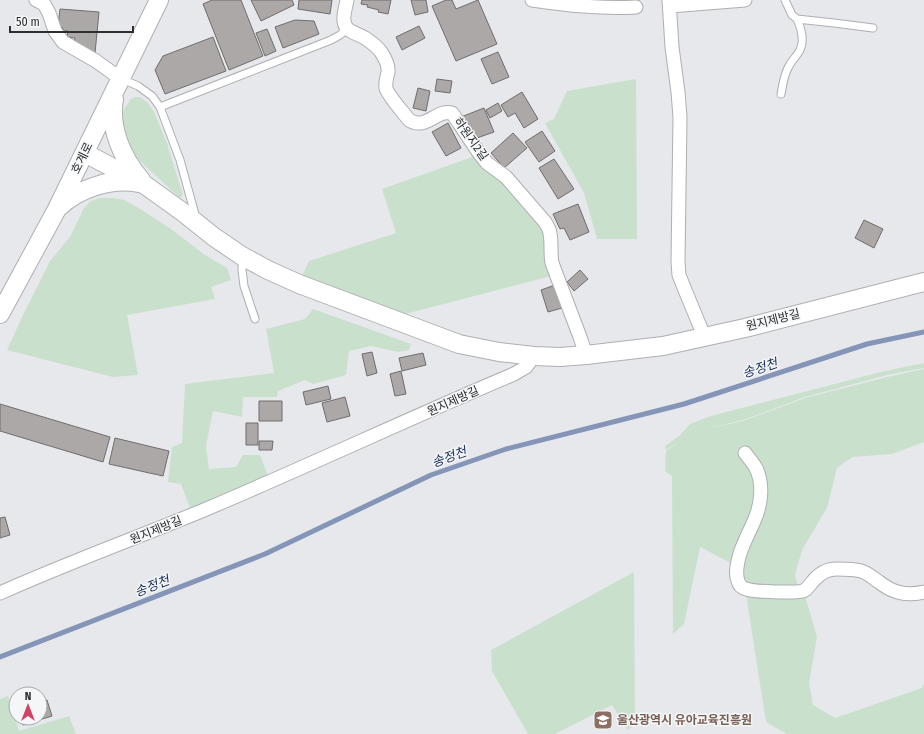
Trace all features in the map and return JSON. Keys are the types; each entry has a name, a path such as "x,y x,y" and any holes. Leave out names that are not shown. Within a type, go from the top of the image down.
{"street":[{"path":"36,0 44,4 49,13 55,31 63,42 96,61 118,85 113,111 117,139 126,158 145,185"},
{"name":"호계로","path":"0,314 57,209 159,0"},
{"path":"347,0 344,16 344,23 347,29"},
{"path":"532,0 614,8 636,4"},
{"path":"704,336 680,275 678,254 680,117 672,47 670,3 745,0"},
{"name":"하원지2길","path":"347,29 373,43 381,52 387,63 388,71 386,88 410,120 414,123 420,124 444,112 452,113 487,163 506,177 545,222 550,234 552,263 586,355"},
{"path":"85,153 145,185 214,237 242,256 268,270 299,284 459,344 499,352 534,356"},
{"path":"57,209 70,198 95,186 128,182 145,185"},
{"name":"원지제방길","path":"0,593 205,509 514,374 526,366 534,356 560,357 586,355 663,346 745,328 924,282"},
{"path":"745,454 757,470 760,485 760,497 759,508 755,520 743,545 738,561 736,576 739,584 744,589 755,591 800,591 807,588 824,572 836,569 850,569 869,574 888,589 898,593 913,595 924,592"}],"lane":[{"path":"781,94 788,67 800,50 802,43 801,27 797,19 792,15 785,0"},
{"path":"797,19 873,28"},
{"path":"160,106 331,40 347,29"},
{"path":"118,85 138,86 152,96 160,106 180,160 198,224"},
{"path":"242,256 244,286 255,319"}],"green space":[{"path":"636,79 637,239 597,239 584,193 545,123 554,119 567,91"},
{"path":"140,97 148,103 154,112 167,143 183,195 180,198 129,150 121,121 124,109 131,99"},
{"path":"475,156 495,173 542,222 551,276 405,314 302,276 309,261 396,233 382,189"},
{"path":"100,198 124,200 142,210 171,229 205,255 227,268 231,280 211,287 215,299 127,315 138,375 113,377 7,350 50,261 70,237 84,208 91,201"},
{"path":"313,309 411,344 409,350 398,352 371,346 349,351 346,375 313,384 305,380 278,391 277,397 243,397 242,417 213,411 206,446 209,469 236,467 243,455 260,455 268,476 190,508 181,484 168,482 172,447 182,443 185,384 274,373 266,329 305,319"},
{"path":"924,363 924,368 887,375 805,397 743,420 705,429 743,421 805,398 924,369 924,442 892,454 852,457 837,468 827,508 803,548 798,563 795,576 799,589 791,590 743,582 733,564 700,547 684,624 673,634 672,476 665,471 666,451 681,441 666,450 665,446 679,436 690,424 711,416 885,371"},
{"path":"634,572 635,724 628,730 612,705 555,734 528,734 492,671 491,650"},
{"path":"746,594 805,596 817,637 809,683 813,705 835,718 922,688 924,684 924,734 787,734 766,722"},
{"path":"8,696 8,726 17,726 19,731 36,726 48,726 48,722 69,716 76,734 0,734 0,699"}],"building":[{"path":"212,0 241,0 263,56 229,70 203,4"},
{"path":"251,0 292,0 294,5 261,21"},
{"path":"299,0 332,0 330,14 298,9"},
{"path":"362,0 391,0 388,14 378,12 379,10 367,7 368,5 361,4"},
{"path":"411,0 426,0 428,12 415,15"},
{"path":"446,0 452,0 456,9 478,0 497,44 456,61 432,6"},
{"path":"60,9 99,12 95,53 84,51 74,44 75,38 67,37 68,31 63,31 63,28 58,27"},
{"path":"295,20 314,21 319,34 283,48 275,27"},
{"path":"419,26 425,38 402,50 396,37"},
{"path":"267,29 276,51 265,56 256,33"},
{"path":"213,37 226,71 165,94 155,70 163,56"},
{"path":"498,52 509,77 492,84 481,59"},
{"path":"437,79 452,81 450,93 435,91"},
{"path":"418,88 430,91 426,111 413,108"},
{"path":"522,92 538,119 524,128 515,113 508,117 501,105"},
{"path":"498,103 502,111 490,118 486,110"},
{"path":"484,108 494,132 474,139 461,117"},
{"path":"448,123 461,148 446,156 432,132"},
{"path":"542,131 555,151 539,162 525,142"},
{"path":"513,133 527,148 504,168 491,153"},
{"path":"554,159 574,189 558,199 539,168"},
{"path":"578,204 589,232 570,240 564,228 560,229 553,214"},
{"path":"864,220 883,229 874,248 855,238"},
{"path":"580,270 588,279 574,291 567,282"},
{"path":"555,285 562,308 548,312 541,290"},
{"path":"372,352 377,373 367,376 362,354"},
{"path":"423,353 426,365 402,371 399,358"},
{"path":"401,371 406,394 395,396 390,374"},
{"path":"328,386 331,399 306,405 303,392"},
{"path":"345,397 350,416 327,422 322,403"},
{"path":"259,401 282,401 282,421 259,421"},
{"path":"0,404 110,437 103,462 0,431"},
{"path":"246,423 258,423 258,445 246,445"},
{"path":"115,438 169,451 163,476 109,464"},
{"path":"259,441 273,441 272,450 259,450"},
{"path":"5,517 10,535 0,538 0,518"},
{"path":"48,703 52,716 48,717"}],"waterway":[{"name":"송정천","path":"0,657 265,554 431,475 506,449 684,404 867,344 924,332"}],"place":[{"name":"울산광역시 유아교육진흥원","path":"603,720"}]}
